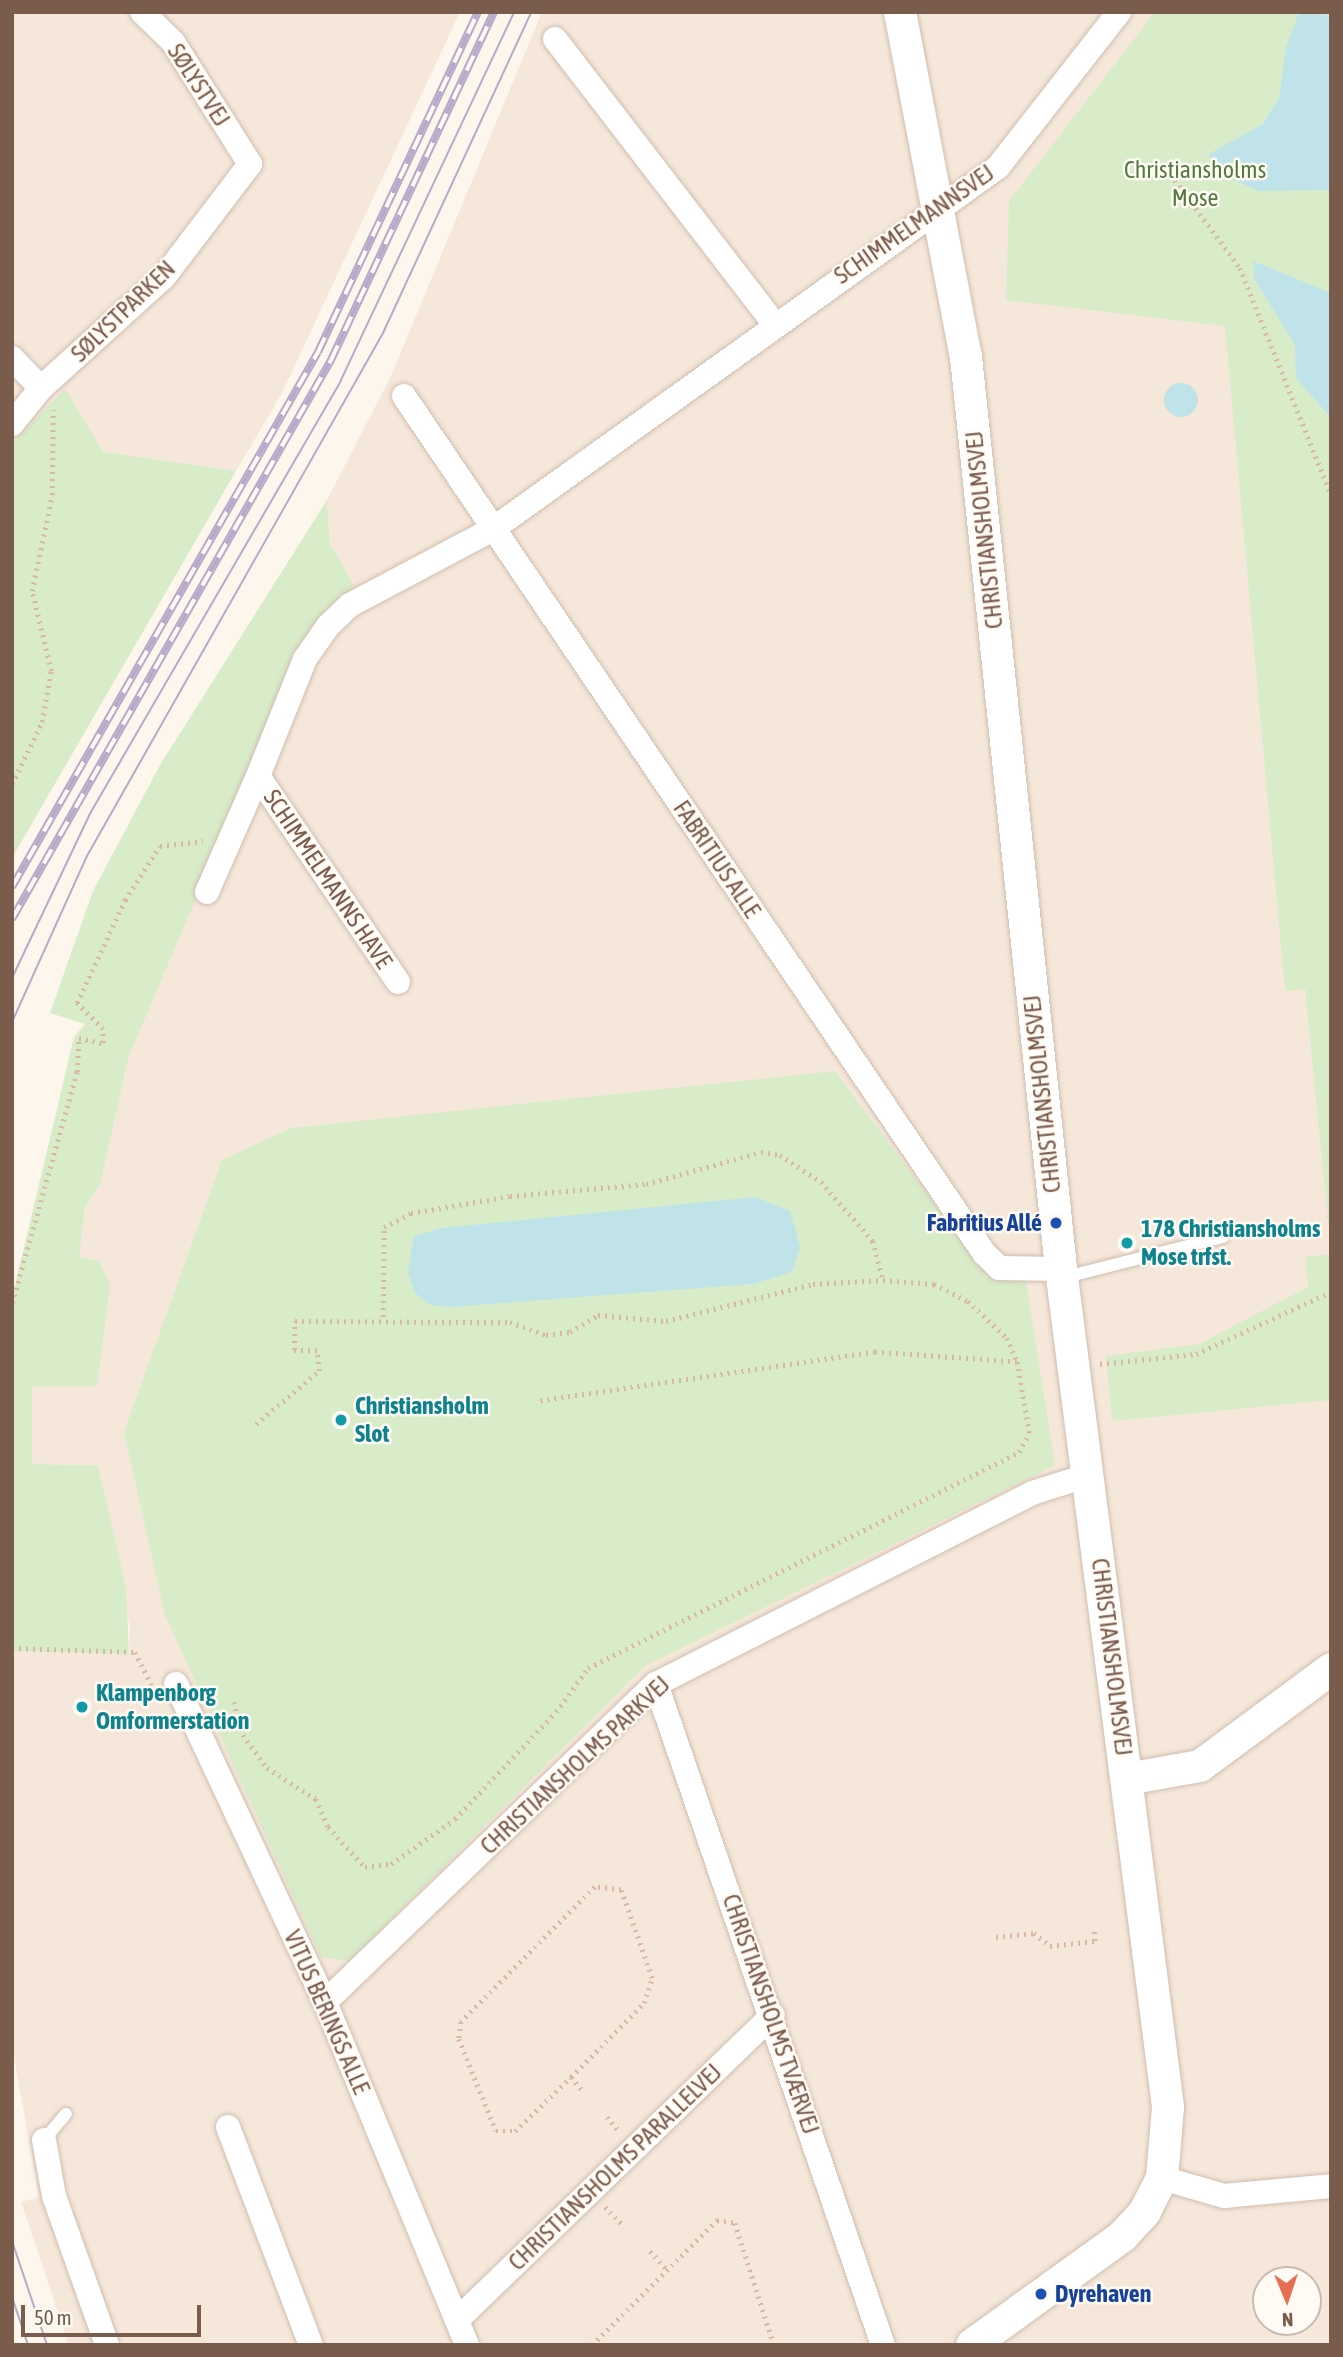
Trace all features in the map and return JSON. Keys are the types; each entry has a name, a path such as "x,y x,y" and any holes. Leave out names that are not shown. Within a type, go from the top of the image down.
{"street":[{"name":"SØLYSTVEJ","path":"142,12 173,42 250,164"},
{"name":"CHRISTIANSHOLMSVEJ","path":"900,12 966,357 1061,1273 1168,2107 1161,2178 1145,2212 1123,2236 972,2345"},
{"name":"SCHIMMELMANNSVEJ","path":"493,528 937,208 998,167 1119,12"},
{"path":"555,39 775,324"},
{"name":"SØLYSTPARKEN","path":"12,424 41,388 164,277 250,164"},
{"path":"12,358 41,388"},
{"name":"FABRITIUS ALLE","path":"404,396 984,1253 999,1268 1061,1273"},
{"name":"SCHIMMELMANNS HAVE","path":"207,892 305,659 328,626 350,605 493,528"},
{"name":"SCHIMMELMANNS HAVE","path":"258,776 398,982"},
{"name":"CHRISTIANSHOLMS PARKVEJ","path":"325,2002 656,1684 1032,1493 1089,1475"},
{"path":"1127,1779 1200,1766 1331,1669"},
{"name":"CHRISTIANSHOLMS TVÆRVEJ","path":"656,1684 773,2015 883,2345"},
{"name":"VITUS BERINGS ALLE","path":"180,1694 325,2002 467,2345"},
{"name":"CHRISTIANSHOLMS PARALLELVEJ","path":"457,2320 773,2015"},
{"path":"228,2127 311,2345"},
{"path":"44,2140 54,2196 107,2345"},
{"path":"1161,2178 1224,2196 1331,2186"}],"lane":[{"path":"1061,1273 1223,1237"},
{"path":"44,2140 66,2114"}],"path":[{"path":"1175,180 1240,268 1331,494"},
{"path":"12,784 42,722 51,671 32,592 52,495 57,418 41,388"},
{"path":"12,1303 76,1072 79,1038 103,1043 103,1029 78,1003 125,900 160,846 232,837"},
{"path":"383,1317 384,1227 411,1213 510,1196 646,1184 761,1152 780,1155 821,1182 873,1241 883,1280"},
{"path":"234,1702 243,1735 267,1768 316,1799 328,1827 365,1867 391,1864 455,1819 556,1712 588,1668 1019,1452 1028,1433 1017,1362 1007,1338 968,1301 934,1284 883,1280 813,1284 666,1321 598,1315 570,1332 546,1335 510,1322 383,1317 295,1321 294,1350 317,1351 319,1371 256,1424"},
{"path":"1074,1367 1196,1354 1331,1292"},
{"path":"540,1401 875,1352 1017,1362"},
{"path":"12,1648 135,1652 159,1702 180,1694"},
{"path":"595,1887 621,1890 652,1978 644,2003 571,2077 515,2131 496,2131 458,2039 461,2022 595,1887"},
{"path":"996,1937 1034,1933 1050,1946 1096,1941 1094,1930"},
{"path":"571,2077 582,2090"},
{"path":"592,2345 718,2220 735,2223 774,2345"},
{"path":"650,2251 666,2269"}],"shaded area":[{"path":"12,12 460,12 282,393 236,471 12,443"},
{"path":"542,12 1331,12 1331,2345 69,2345 21,2202 39,2197 12,2046 12,1651 129,1654 130,1628 98,1465 32,1464 32,1386 96,1386 99,1261 78,1257 85,1208 100,1185 129,1056 250,773 356,591 330,543 327,500 391,376"}],"green space":[{"name":"Christiansholms Mose","path":"1155,12 1331,12 1331,1251 1305,989 1285,991 1225,326 1006,300 1009,201"},
{"path":"65,389 103,452 236,471 12,858 12,443"},
{"path":"327,500 330,543 357,591 250,773 129,1056 100,1185 85,1208 79,1257 99,1261 110,1285 97,1386 32,1387 32,1464 98,1465 126,1587 129,1654 12,1651 12,1298 74,1037 85,1024 50,1013 93,891 160,765"},
{"path":"835,1071 986,1273 1026,1281 1055,1465 645,1666 349,1961 321,1957 165,1615 124,1432 222,1160 292,1128"},
{"path":"1331,1254 1331,1400 1112,1421 1106,1356 1199,1344 1308,1287 1306,1257"}],"water":[{"path":"1299,12 1324,12 1331,21 1331,190 1259,191 1214,171 1209,154 1263,124 1279,98 1286,48"},
{"path":"1253,261 1331,293 1331,418 1296,378 1295,345 1254,278"},
{"path":"1181,383 1193,388 1198,400 1193,412 1181,417 1169,412 1164,400 1169,388"},
{"path":"756,1197 790,1211 800,1247 792,1272 753,1284 450,1307 430,1305 415,1293 408,1272 414,1236 442,1228"}],"tram line":[{"path":"12,978 91,812 341,380 514,12"},
{"path":"12,1022 87,856 383,333 531,12"},
{"path":"12,2241 47,2345"},
{"path":"12,2297 28,2345"}],"railway":[{"path":"12,887 318,352 478,12"},
{"path":"12,919 331,360 494,12"}],"place":[{"name":"Fabritius Allé","path":"1056,1223"},
{"name":"178 Christiansholms Mose trfst.","path":"1127,1243"},
{"name":"Christiansholm Slot","path":"341,1420"},
{"name":"Klampenborg Omformerstation","path":"82,1707"},
{"name":"Dyrehaven","path":"1041,2294"}]}
